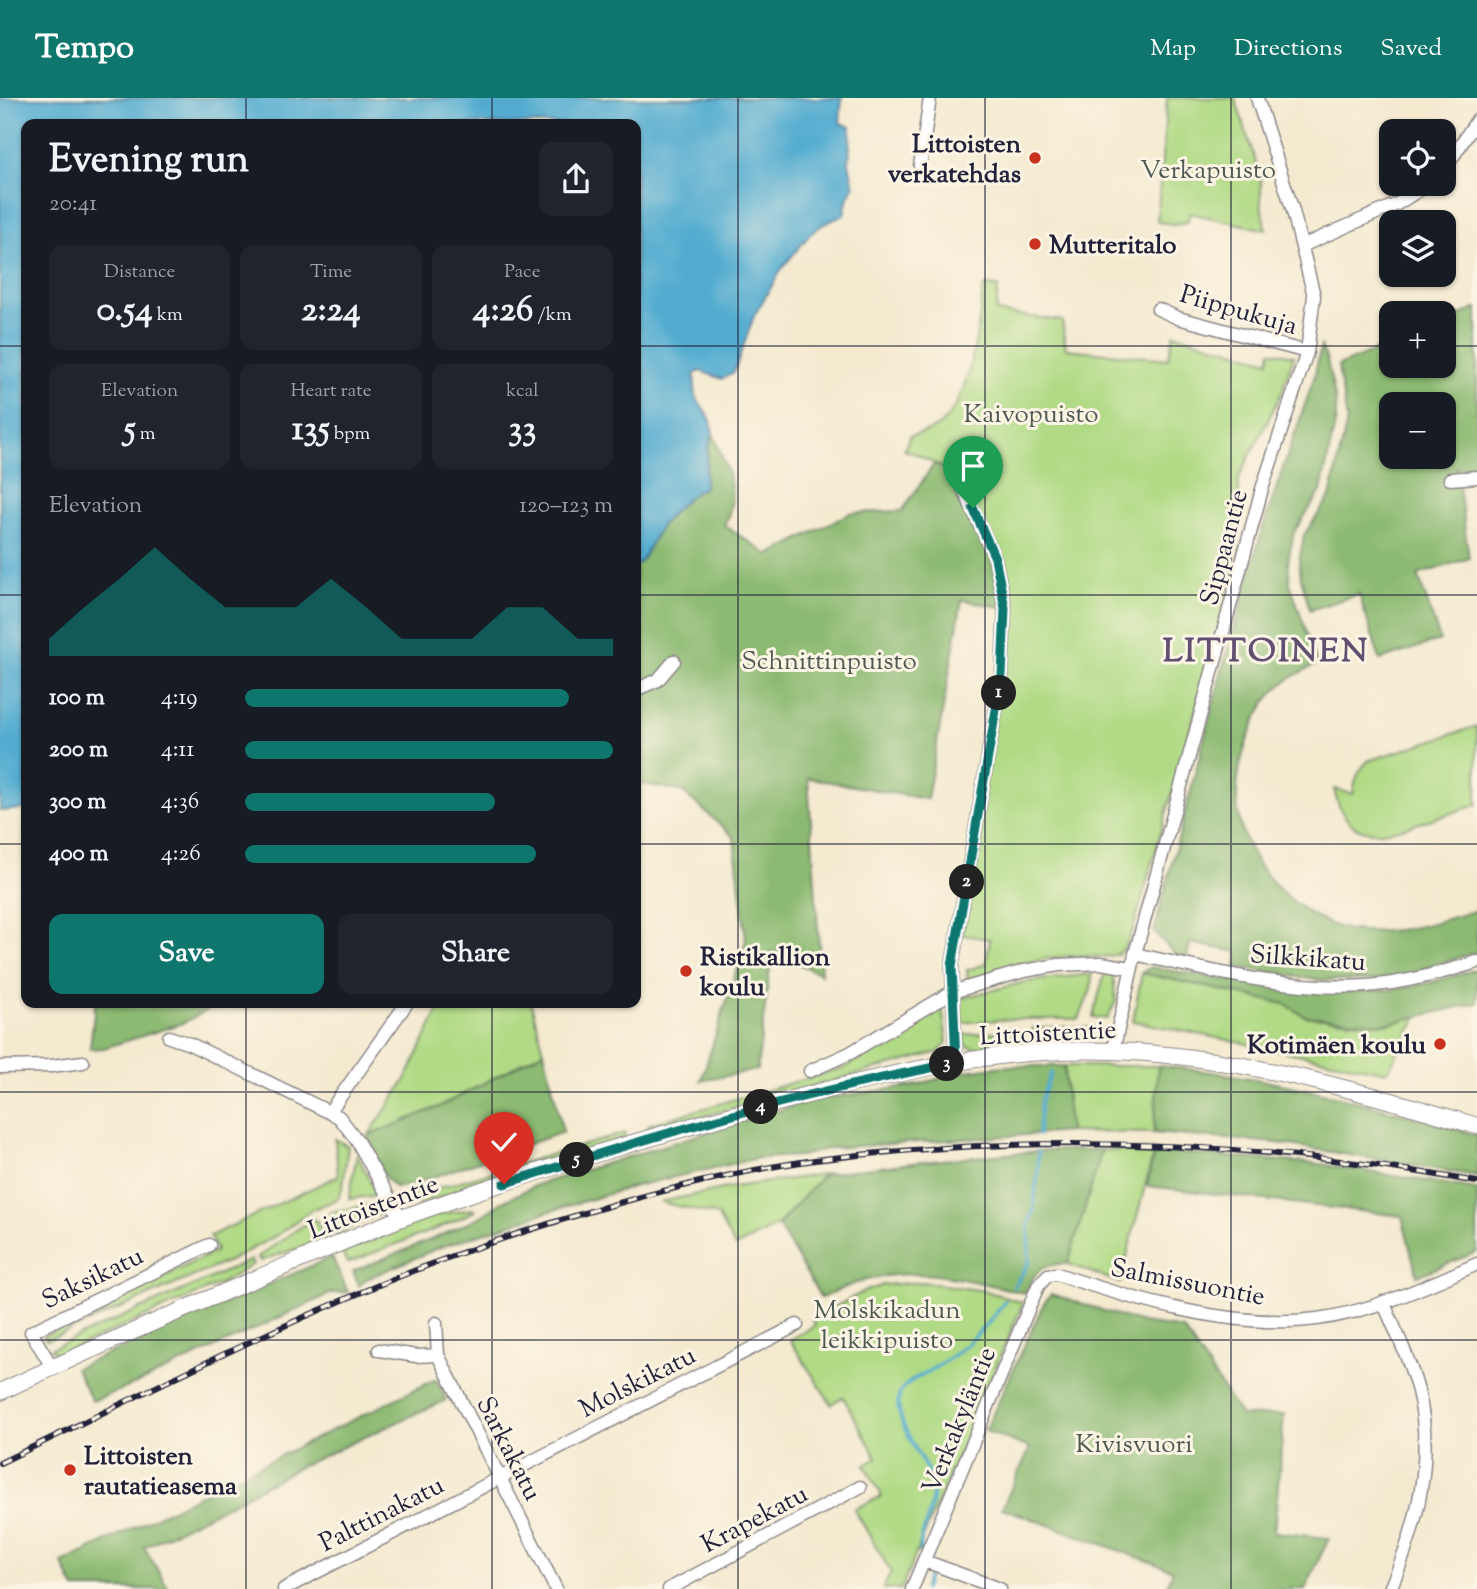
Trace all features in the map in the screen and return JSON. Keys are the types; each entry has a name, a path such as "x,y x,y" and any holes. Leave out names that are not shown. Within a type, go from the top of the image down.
{"street":[{"path":"920,166 930,98"},
{"name":"Sippaantie","path":"1113,1051 1131,968 1262,489 1307,352 1314,296 1303,246 1257,98"},
{"path":"1456,152 1477,120"},
{"path":"1303,246 1410,196"},
{"name":"Piippukuja","path":"1158,309 1178,318 1307,352"},
{"path":"953,466 995,558 1005,608 1002,675 952,966 956,1063"},
{"path":"1451,480 1477,477"},
{"path":"641,687 658,680 674,662"},
{"name":"Silkkikatu","path":"1135,954 1244,976 1341,986 1394,983 1477,962"},
{"path":"810,1071 850,1053 952,992 1024,971 1059,965 1101,963 1131,968"},
{"path":"330,1111 403,1008"},
{"path":"169,1037 190,1044 330,1111 346,1124 401,1219"},
{"name":"Littoistentie","path":"0,1392 187,1308 401,1219 642,1139 853,1083 956,1063 1021,1054 1113,1051 1214,1061 1301,1076 1477,1126"},
{"path":"0,1067 83,1062"},
{"name":"Saksikatu","path":"52,1367 31,1332 209,1245"},
{"name":"Salmissuontie","path":"1051,1274 1155,1303 1252,1320 1276,1321 1318,1319 1383,1302 1477,1264"},
{"name":"Verkakyläntie","path":"912,1589 1038,1286 1051,1274"},
{"path":"1383,1302 1419,1393 1423,1450 1418,1512 1402,1563 1390,1589"},
{"name":"Sarkakatu","path":"436,1323 438,1355 556,1589"},
{"name":"Molskikatu","path":"499,1478 797,1325"},
{"path":"379,1350 416,1356 438,1355"},
{"name":"Palttinakatu","path":"284,1589 499,1478"},
{"name":"Krapekatu","path":"669,1589 860,1487"},
{"path":"925,1561 1000,1589"}],"green space":[{"name":"Verkapuisto","path":"1167,98 1235,98 1261,178 1261,204 1266,230 1190,213 1187,222 1157,222"},
{"name":"Kaivopuisto","path":"984,286 998,287 996,312 1062,321 1066,349 1168,359 1174,334 1269,361 1271,351 1294,356 1281,394 1239,477 1239,550 1133,930 1127,943 1121,951 1111,956 1037,960 968,981 967,970 986,964 990,939 962,935 1010,609 1008,578 997,582 948,470 904,450 910,436 931,430 945,420 955,406 970,366"},
{"path":"1477,308 1477,469 1456,467 1469,558 1418,575 1440,640 1380,660 1359,594 1310,610 1301,578 1299,562 1304,535 1330,497 1347,421 1338,366 1379,349 1379,378 1456,378 1456,317"},
{"path":"1321,346 1335,397 1336,419 1321,491 1294,532 1288,561 1290,583 1317,664 1280,686 1260,711 1240,764 1237,807 1248,846 1259,865 1290,899 1327,923 1351,930 1400,930 1477,910 1477,952 1388,980 1317,980 1236,967 1238,952 1190,943 1187,958 1176,955 1154,932 1221,674 1263,527 1314,378"},
{"name":"Schnittinpuisto","path":"713,433 726,467 731,490 729,513 724,525 769,555 850,513 902,511 934,464 948,470 955,479 992,560 1001,607 962,600 927,799 808,778 821,974 772,952 757,1070 701,1081 746,940 734,837 682,791 641,784 641,561 662,524 687,498 704,487 708,450"},
{"path":"1477,726 1477,805 1389,831 1365,831 1346,818 1334,789 1353,794 1358,776 1368,761"},
{"path":"1150,967 1248,983 1349,992 1389,990 1429,983 1477,969 1477,1003 1385,1024 1305,1016 1285,1004 1142,973"},
{"path":"1105,972 1113,975 1116,1001 1107,1019 1093,1017"},
{"path":"1142,973 1285,1004 1305,1016 1385,1024 1418,1016 1387,1072 1133,1021"},
{"path":"1092,974 1091,989 1079,1019 1011,1019 960,1023 958,999 1025,982"},
{"path":"94,1008 212,1008 183,1023 104,1048 90,1049"},
{"path":"440,1008 532,1008 544,1051 441,1106 368,1136 405,1081"},
{"path":"942,1008 947,1042 939,1052 647,1129 650,1124 846,1067 914,1027 920,1019"},
{"path":"1032,1028 1097,1028 1082,1036 1032,1039"},
{"path":"1018,1030 1019,1041 984,1049 964,1044 963,1035"},
{"path":"544,1051 563,1132 407,1186 395,1187 385,1177 368,1136 441,1106"},
{"path":"1004,1066 1064,1066 1069,1132 830,1148 801,1156 758,1158 639,1185 544,1213 438,1248 366,1279 359,1286 353,1271 447,1233 536,1185 812,1100 913,1086 965,1071"},
{"path":"1064,1066 1158,1066 1154,1133 1069,1132"},
{"path":"1158,1066 1279,1084 1398,1112 1477,1135 1477,1176 1278,1143 1154,1133"},
{"path":"625,1133 625,1138 419,1204 405,1201 406,1197"},
{"path":"335,1139 348,1146 343,1185 338,1199 311,1210 279,1234 231,1260 47,1340 43,1336 216,1251 210,1236 338,1176"},
{"path":"1050,1150 1102,1150 1068,1264 1040,1269 1025,1293 946,1276 907,1274 866,1280 821,1298 778,1225 824,1174"},
{"path":"1102,1150 1154,1151 1120,1283 1068,1264"},
{"path":"1154,1151 1320,1164 1477,1189 1477,1252 1417,1276 1402,1216 1147,1186"},
{"path":"357,1154 377,1195 349,1199"},
{"path":"824,1174 778,1225 735,1247 717,1215 660,1202 727,1188"},
{"path":"382,1203 381,1213 336,1235 328,1215 334,1211"},
{"path":"472,1209 475,1211 441,1227 347,1263 342,1253 436,1215"},
{"path":"312,1219 317,1221 325,1239 260,1261 258,1257"},
{"path":"332,1257 348,1292 332,1293 136,1384 92,1401 75,1368"},
{"path":"251,1260 253,1264 222,1283 63,1353 55,1353 50,1349"},
{"name":"Molskikadun leikkipuisto","path":"923,1282 986,1291 1023,1303 901,1589 883,1589 891,1572 854,1509 882,1496 865,1465 877,1458 843,1397 831,1404 790,1340 815,1325 812,1319 863,1292 883,1285"},
{"name":"Kivisvuori","path":"1051,1294 1142,1323 1183,1329 1241,1416 1284,1415 1274,1532 1329,1538 1305,1589 1166,1589 1173,1570 1002,1508 1030,1448 985,1431 1043,1305"},
{"path":"436,1379 446,1400 299,1467 144,1547 169,1589 75,1589 62,1563"}],"water":[{"path":"0,98 842,98 840,123 851,127 849,163 854,186 844,215 810,234 783,267 754,316 734,372 722,379 700,371 694,375 696,398 711,420 713,433 708,450 704,487 687,498 662,524 641,561 641,119 21,119 21,809 0,811"}],"waterway":[{"path":"1038,1135 1041,1100 1051,1073"},
{"path":"1014,1287 1029,1262 1029,1222 1033,1212 1038,1152"},
{"path":"920,1552 931,1507 932,1489 927,1470 904,1426 898,1403 900,1393 909,1383 940,1365 971,1341 1005,1301"},
{"path":"924,1589 928,1577"}],"railway":[{"path":"0,1463 261,1337 421,1268 594,1210 766,1168 899,1151 982,1146 1147,1145 1312,1157 1477,1182"}],"place":[{"name":"Littoisten verkatehdas","path":"1035,158"},
{"name":"Mutteritalo","path":"1035,244"},
{"name":"Ristikallion koulu","path":"686,971"},
{"name":"Kotimäen koulu","path":"1440,1044"},
{"name":"Littoisten rautatieasema","path":"70,1470"}],"district":[{"name":"LITTOINEN","path":"1266,649"}],"route":[{"path":"504,1184 642,1139 853,1083 956,1063 952,966 1002,675 1005,608 995,558 973,508"}]}
